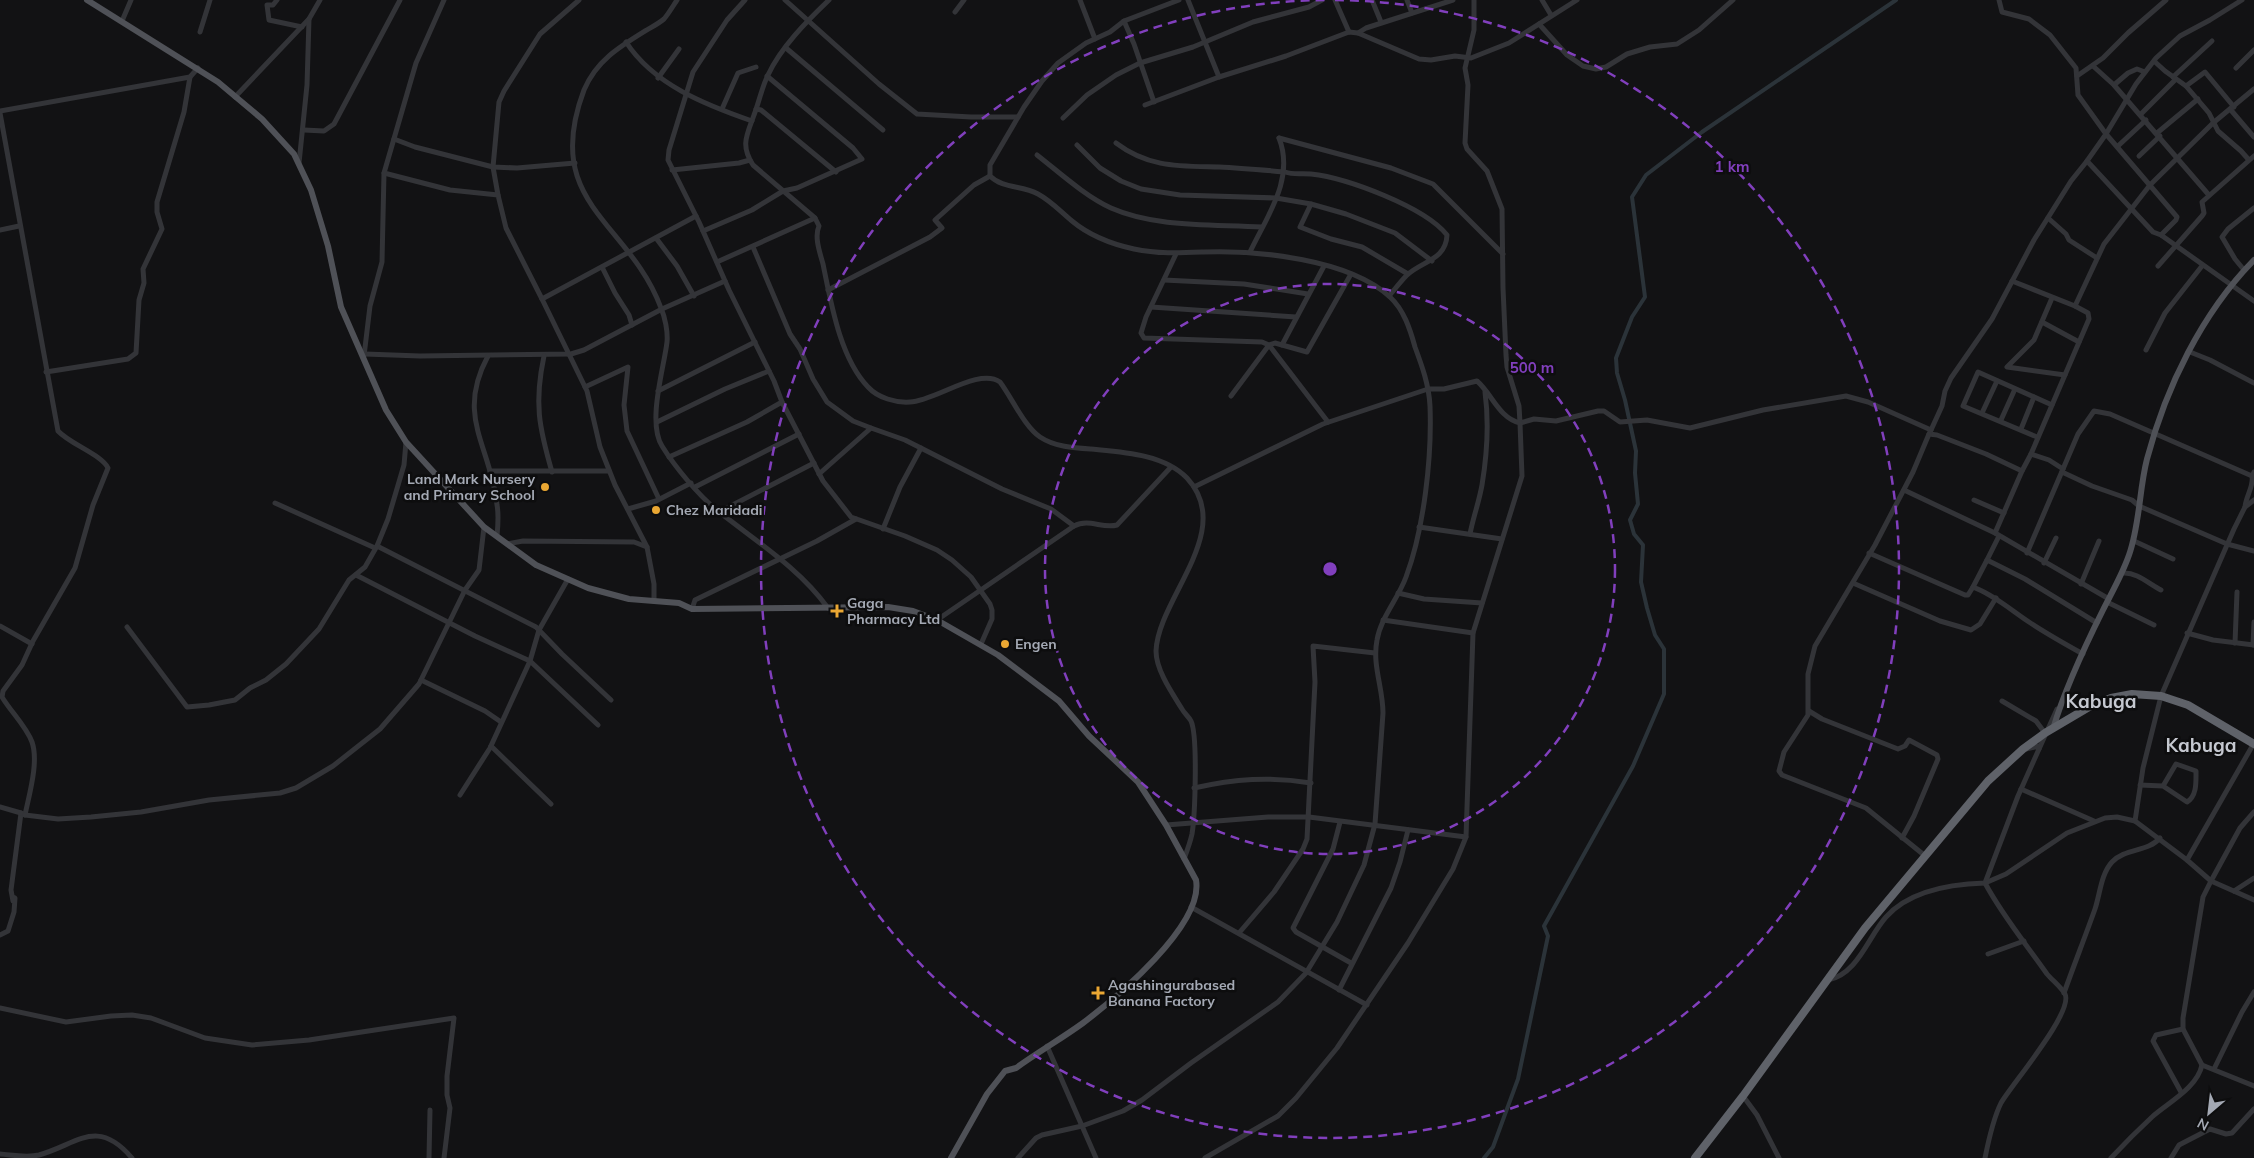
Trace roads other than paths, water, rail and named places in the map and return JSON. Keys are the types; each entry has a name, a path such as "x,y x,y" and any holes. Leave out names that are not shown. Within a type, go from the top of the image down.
{"highway":[{"path":"1695,1158 1702,1154 1865,928 1924,855 1988,781 2023,749 2045,733 2089,707 2111,698 2132,694 2161,696 2188,704 2254,743"}],"main road":[{"path":"86,0 198,68 235,97 276,134 299,163 311,190 328,246 341,307 364,355 386,410 406,442 484,527 536,565 604,593 629,599 679,604 692,609 888,607 913,612 937,620 981,644 1059,701 1089,736 1131,773 1166,825 1196,880 1197,888 1191,908 1171,941 1140,973 1082,1023 1016,1068 1005,1071 980,1105 951,1158"},
{"path":"2053,729 2083,654 2122,573 2134,541 2148,458 2172,388 2203,327 2244,270 2254,260"}],"street":[{"path":"122,21 131,0"},
{"path":"200,32 210,0"},
{"path":"277,0 273,5 267,5 269,20 302,27"},
{"path":"235,97 302,27 320,0"},
{"path":"304,130 324,130 334,124 400,0"},
{"path":"444,0 416,63 384,173 382,262 370,306 364,355 488,356 521,354 544,356 570,354 584,350 662,309 725,281"},
{"path":"579,0 540,34 504,90 499,102 493,167 506,228 585,387 592,405 600,446 609,471 647,547 653,575 654,601"},
{"path":"676,0 663,20 626,42 607,56 596,68 584,90 573,132 578,181 590,206 643,272 662,309 667,341 658,391 657,422 659,440 693,485 719,512 779,558 813,588 828,608"},
{"path":"745,0 727,20 701,57 693,72 668,155 672,170 696,216 782,402 819,474 850,516 937,550 963,569 990,604 992,615 981,644"},
{"path":"785,0 879,84 917,114 1018,117"},
{"path":"828,0 786,48 767,76 745,142 746,154 783,191 815,218 819,226 817,231 819,245 834,316 850,360 868,387 884,398 910,402 921,401 975,380 989,377 995,378 1007,391 1035,433 1051,443 1152,459 1183,474 1194,487 1202,514 1197,548 1185,580 1162,625 1156,651 1161,672 1182,710 1192,721 1196,752 1193,824 1191,838 1184,859"},
{"path":"955,12 964,0"},
{"path":"1081,0 1095,39"},
{"path":"1018,1158 1036,1138 1049,1133 1082,1126 1123,1111 1155,1092 1191,1062 1278,1002 1306,973 1349,898 1367,855 1375,824 1383,713 1375,653 1383,620 1407,573 1419,527 1425,490 1430,412 1428,389 1407,324 1400,310 1389,296 1351,274 1297,259 1250,252 1176,254 1133,249 1100,239 1075,223 1041,195 1033,191 998,183 990,176 988,169 990,165 1018,117 1047,75 1069,55 1110,32 1124,21 1179,0"},
{"path":"1188,0 1219,77"},
{"path":"1063,118 1087,95 1116,75 1140,63 1193,47 1253,22 1302,9 1322,0"},
{"path":"1334,0 1349,32"},
{"path":"1372,0 1381,22"},
{"path":"1407,0 1412,13"},
{"path":"1358,33 1381,22 1443,1 1453,0"},
{"path":"1205,1158 1284,1112 1337,1048 1453,869 1466,836 1473,633 1522,476 1519,406 1507,368 1501,204 1487,171 1467,150 1464,143 1468,100 1465,68 1474,30 1474,0"},
{"path":"1542,0 1550,15"},
{"path":"1145,105 1349,32 1358,33 1419,59 1434,60 1455,56 1467,58 1509,43 1550,15 1577,0"},
{"path":"1538,24 1567,55 1584,66 1596,69 1606,67 1627,54 1650,47 1677,44 1699,30 1733,0"},
{"path":"2077,76 2093,66 2166,0"},
{"path":"1924,855 1866,808 1781,774 1779,765 1784,752 1804,723 1809,711 1808,674 1814,651 1826,626 1853,583 1904,490 1943,403 1947,384 1978,336 1992,319 2070,182 2087,162 2154,60 2180,36 2221,14 2242,0"},
{"path":"1999,2 2002,12 2029,19 2043,27 2076,68 2078,95 2106,134 2177,217 2161,234"},
{"path":"299,163 304,130 310,39 309,19"},
{"path":"1124,21 1154,102"},
{"path":"2141,114 2212,41"},
{"path":"626,42 640,61 658,78 722,110 752,121"},
{"path":"786,48 883,130"},
{"path":"658,78 679,49"},
{"path":"2236,68 2254,50"},
{"path":"2154,60 2186,86 2209,113 2218,131 2249,160"},
{"path":"2093,66 2141,114 2208,194"},
{"path":"46,372 128,359 136,353 138,300 144,284 143,269 162,229 157,212 157,202 184,112 190,77 198,68"},
{"path":"722,110 738,74 756,68"},
{"path":"2114,85 2131,71 2137,69 2145,72"},
{"path":"2186,86 2205,72 2254,138"},
{"path":"703,231 752,210 783,191 797,188 836,172 862,158 767,76"},
{"path":"0,935 8,931 15,908 15,898 13,901 10,890 23,814 33,780 33,744 1,696 4,688 22,665 76,568 93,505 108,468 103,462 64,438 58,431 19,226 0,112 190,77"},
{"path":"2075,306 2109,236 2150,184 2213,123 2254,89"},
{"path":"2139,156 2158,135 2198,99"},
{"path":"756,109 761,110 836,172"},
{"path":"2118,146 2146,120"},
{"path":"394,138 409,145 493,167 517,168 575,163"},
{"path":"1250,252 1276,198 1285,172 1285,158 1279,138 1391,168 1433,184 1504,254"},
{"path":"1116,143 1130,154 1149,162 1176,166 1285,172 1294,175 1310,174 1336,180 1400,202 1418,212 1441,227 1447,235 1444,248 1432,261 1408,274 1389,296"},
{"path":"1077,145 1100,168 1121,181 1142,188 1180,195 1276,198 1311,204 1346,214 1395,233 1432,261"},
{"path":"0,148 7,147"},
{"path":"1037,154 1094,198 1130,216 1164,222 1262,227"},
{"path":"2158,266 2203,215 2201,203 2208,194 2254,156"},
{"path":"672,170 739,163 750,160"},
{"path":"2087,162 2154,232 2161,234 2174,246 2254,301"},
{"path":"384,173 450,190 498,195"},
{"path":"828,290 930,237 942,228 935,220 974,185 990,176"},
{"path":"1311,204 1300,227 1362,248 1408,274"},
{"path":"2244,270 2235,259 2222,236 2254,208"},
{"path":"542,299 696,216"},
{"path":"717,262 815,218"},
{"path":"2048,218 2069,240 2097,258"},
{"path":"0,230 19,226"},
{"path":"656,238 677,266 694,296"},
{"path":"753,247 786,325 800,349 813,379 828,402 853,421 921,448 1002,489 1051,509 1074,526"},
{"path":"1176,254 1141,333 1144,338 1238,340 1262,342 1269,345 1328,422"},
{"path":"602,266 615,293 629,315 632,325"},
{"path":"1282,345 1324,266"},
{"path":"2146,350 2165,314 2202,266"},
{"path":"1232,396 1269,345 1275,343 1307,352 1351,274"},
{"path":"1164,280 1244,284 1308,294"},
{"path":"1869,553 1965,595 1973,587 1987,560 2004,513 2090,316 2075,306 2012,281"},
{"path":"2052,298 2034,340 2008,367 2065,375"},
{"path":"1151,307 1296,317"},
{"path":"2042,322 2079,342"},
{"path":"658,391 755,342"},
{"path":"2190,352 2254,382"},
{"path":"488,356 476,383 473,409 497,504 497,536"},
{"path":"544,356 538,385 539,422 552,472"},
{"path":"585,387 628,366 624,405 627,431 659,499"},
{"path":"657,422 725,389 769,371"},
{"path":"2037,436 1963,406 1970,388 1978,372 2052,405"},
{"path":"1194,487 1328,422 1428,389 1444,389 1473,381 1477,382 1484,389 1493,403 1512,421 1520,423 1534,419 1556,421 1604,411 1620,422 1647,420 1690,428 1762,410 1846,396 1868,402 1934,434 1986,454 2022,471"},
{"path":"1982,413 1997,381"},
{"path":"1470,534 1482,484 1486,447 1484,389"},
{"path":"2001,420 2015,389"},
{"path":"2021,429 2034,398"},
{"path":"670,457 684,448 747,422 782,402"},
{"path":"2027,553 2078,434 2094,411 2103,411 2253,474 2253,481 2245,507 2187,633 2161,696 2140,785 2135,821"},
{"path":"819,474 871,428"},
{"path":"628,509 693,485 799,434"},
{"path":"127,627 187,707 209,706 235,700 250,688 266,680 302,649 319,629 349,580 365,567 388,519 404,465 406,442"},
{"path":"883,529 900,487 921,448"},
{"path":"2031,454 2049,460 2092,486 2132,500 2139,506 2227,544 2254,552"},
{"path":"719,512 814,463"},
{"path":"937,620 1074,526 1084,522 1108,526 1117,524 1171,467"},
{"path":"490,472 609,471"},
{"path":"1904,490 1997,535 2108,601 2154,625"},
{"path":"1974,500 2004,513"},
{"path":"2245,507 2254,500"},
{"path":"275,503 376,547 465,590 540,630 562,654 611,700"},
{"path":"692,609 695,600 817,541 856,518"},
{"path":"0,807 23,814 58,819 91,817 141,812 210,800 280,793 296,788 333,766 380,729 396,713 421,680 465,590 480,566 484,527"},
{"path":"1419,527 1502,539"},
{"path":"2044,563 2056,538"},
{"path":"507,544 524,541 634,542 647,547"},
{"path":"2081,584 2100,541"},
{"path":"2134,541 2173,559"},
{"path":"1987,560 2025,579 2097,623"},
{"path":"2122,573 2135,574 2146,583 2161,590"},
{"path":"356,575 451,622 475,636 530,661 598,725"},
{"path":"460,795 490,746 530,661 540,630 568,579"},
{"path":"1853,583 1940,621 1971,630 1980,624 1996,598"},
{"path":"1973,587 1996,598 2034,625 2083,654"},
{"path":"2235,643 2237,592"},
{"path":"1398,593 1424,599 1482,603"},
{"path":"1383,620 1473,633"},
{"path":"2187,633 2253,645 2254,622"},
{"path":"0,626 32,644"},
{"path":"1239,933 1264,906 1303,849 1307,839 1315,682 1313,646 1375,653"},
{"path":"1985,883 2045,733 2078,666"},
{"path":"421,680 485,711 501,722"},
{"path":"2002,702 2036,721 2045,733"},
{"path":"1809,711 1822,719 1898,749 1905,746 1909,740 1937,755 1938,759 1922,798 1902,838"},
{"path":"2187,860 2254,743"},
{"path":"490,746 552,804"},
{"path":"2023,749 2038,746 2038,752"},
{"path":"2140,785 2163,786 2187,802 2191,800 2195,789 2196,771 2176,764 2163,786"},
{"path":"1194,788 1256,778 1281,778 1311,783"},
{"path":"2021,789 2094,821"},
{"path":"2254,812 2240,828 2203,897 2187,988 2183,1029 2202,1065 2254,1086"},
{"path":"1166,825 1268,817 1309,817 1466,836"},
{"path":"1828,980 1839,977 1847,971 1862,953 1887,916 1905,901 1934,889 1985,883 2006,874 2067,832 2094,821 2111,817 2135,821 2160,838 2210,881 2254,900"},
{"path":"1340,822 1333,849 1293,928 1296,932 1351,963"},
{"path":"1339,990 1351,963 1391,888 1408,830"},
{"path":"2064,993 2094,911 2106,871 2115,860 2134,850 2153,846 2160,838"},
{"path":"2234,891 2254,878"},
{"path":"1985,883 2024,941 2064,993 2066,1001 2062,1015 2000,1105 1985,1158"},
{"path":"1191,908 1366,1005"},
{"path":"1988,954 2024,941"},
{"path":"2214,1070 2242,1012 2254,992"},
{"path":"0,1008 66,1022 132,1015 151,1018 205,1038 252,1045 309,1040 454,1018 447,1076 447,1095 450,1108 444,1158"},
{"path":"2182,1092 2153,1040 2156,1035 2183,1029"},
{"path":"1047,1046 1096,1158"},
{"path":"2111,1158 2152,1117 2200,1074 2202,1065"},
{"path":"1743,1096 1757,1115 1779,1158"},
{"path":"2171,1158 2179,1145 2210,1128 2226,1134 2232,1132 2254,1109"},
{"path":"429,1158 430,1110"},
{"path":"0,1154 38,1155 85,1137 96,1136 110,1138 132,1158"}],"waterway":[{"path":"1484,1158 1493,1147 1518,1079 1548,936 1544,926 1633,766 1664,694 1664,649 1655,635 1641,582 1643,545 1634,534 1630,520 1638,504 1635,473 1636,451 1617,373 1616,358 1632,317 1645,297 1632,197 1646,175 1702,132 1896,0"}],"place":[{"name":"Land Mark Nursery and Primary School","path":"545,487"},
{"name":"Chez Maridadi","path":"656,510"},
{"name":"Gaga Pharmacy Ltd","path":"837,611"},
{"name":"Engen","path":"1005,644"},
{"name":"Agashingurabased Banana Factory","path":"1098,993"}],"district":[{"name":"Kabuga","path":"2101,701"},
{"name":"Kabuga","path":"2201,745"}]}
